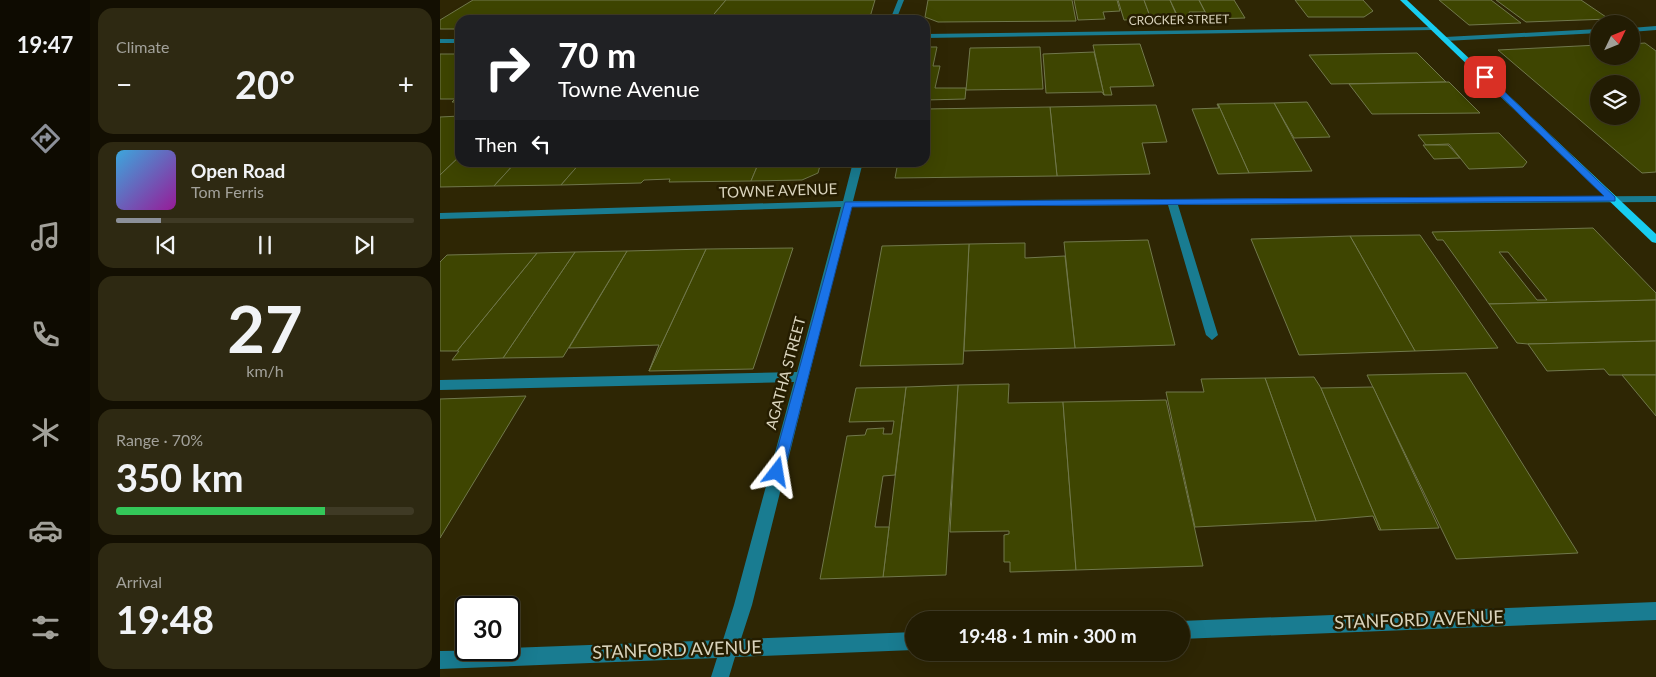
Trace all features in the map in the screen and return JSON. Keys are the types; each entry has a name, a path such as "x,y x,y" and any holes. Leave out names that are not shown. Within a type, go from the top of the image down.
{"main road":[{"path":"1403,0 1656,240"}],"street":[{"path":"896,15 901,0"},
{"name":"CROCKER STREET","path":"930,36 1433,28"},
{"path":"1640,29 1656,28"},
{"path":"1445,39 1590,31"},
{"path":"440,41 455,41"},
{"name":"AGATHA STREET","path":"720,677 743,605 857,167"},
{"name":"TOWNE AVENUE","path":"440,216 848,204 1656,199"},
{"path":"1172,201 1212,335"},
{"path":"440,384 738,376 802,377"},
{"name":"STANFORD AVENUE","path":"1190,630 1656,611"},
{"name":"STANFORD AVENUE","path":"440,660 905,641"}],"building":[{"path":"473,0 726,0 713,15 455,15 455,29 440,29 440,20"},
{"path":"726,0 875,0 871,15 713,15"},
{"path":"928,0 1072,0 1076,21 938,22 930,19 930,15 925,15"},
{"path":"1074,0 1117,0 1120,11 1103,12 1105,19 1078,20"},
{"path":"1118,0 1144,0 1151,19 1124,20"},
{"path":"1144,0 1170,0 1178,19 1151,19"},
{"path":"1170,0 1199,0 1205,12 1189,12 1192,19 1179,19"},
{"path":"1199,0 1234,0 1245,18 1209,19"},
{"path":"1295,0 1363,0 1373,11 1364,17 1308,17"},
{"path":"1439,0 1491,0 1521,23 1469,25"},
{"path":"1496,0 1581,0 1603,15 1590,15 1590,20 1526,22"},
{"path":"1640,43 1645,43 1656,51 1656,172 1642,173 1498,50 1590,45 1590,65 1640,65"},
{"path":"1140,44 1154,86 1110,87 1112,95 1104,95 1093,45"},
{"path":"930,47 937,47 933,66 940,66 935,88 966,88 965,99 930,100"},
{"path":"1040,47 1043,89 966,90 970,48"},
{"path":"1094,52 1104,95 1102,92 1046,93 1043,54"},
{"path":"1417,53 1446,82 1331,84 1309,55"},
{"path":"440,54 455,54 455,99 440,99"},
{"path":"1449,82 1480,113 1372,114 1349,84"},
{"path":"1307,102 1330,137 1294,138 1274,103"},
{"path":"1274,103 1312,171 1249,173 1218,104"},
{"path":"1218,104 1249,173 1218,174 1192,109 1219,108"},
{"path":"1156,105 1167,142 1142,143 1150,174 1057,176 1050,107"},
{"path":"1050,107 1057,176 895,178 897,167 930,167 930,109"},
{"path":"455,116 455,161 440,175 440,117"},
{"path":"1499,133 1527,162 1523,167 1469,169 1449,144 1426,145 1418,135"},
{"path":"1423,145 1448,145 1460,158 1434,159"},
{"path":"455,161 455,167 511,167 494,186 440,187 440,175"},
{"path":"511,167 577,167 561,185 494,186"},
{"path":"577,167 757,167 751,181 669,182 670,179 644,180 641,183 561,185"},
{"path":"757,167 820,167 818,173 802,180 751,181"},
{"path":"1593,228 1656,293 1656,300 1489,304 1443,240 1437,240 1432,232","holes":["1499,252 1508,252 1547,300 1537,300"]},
{"path":"1420,235 1498,348 1415,351 1350,236"},
{"path":"1350,236 1415,351 1299,355 1251,239"},
{"path":"1148,240 1175,345 1075,348 1064,242"},
{"path":"1025,243 1025,258 1065,256 1075,348 964,351 969,244"},
{"path":"969,244 963,364 860,366 882,246"},
{"path":"793,248 753,369 649,371 706,249"},
{"path":"706,249 649,371 659,345 569,348 627,251"},
{"path":"627,251 563,357 503,358 575,252"},
{"path":"575,252 503,358 452,360 459,351 457,351 537,253"},
{"path":"537,253 457,351 440,351 440,262 447,255"},
{"path":"1656,300 1656,341 1517,343 1489,304"},
{"path":"1656,341 1656,375 1609,375 1604,369 1547,371 1528,344"},
{"path":"1466,373 1578,553 1456,559 1367,375"},
{"path":"1622,375 1656,375 1656,416"},
{"path":"1314,377 1321,388 1381,530 1379,530 1373,516 1316,521 1265,378"},
{"path":"1265,378 1316,521 1195,527 1166,392 1204,392 1201,379"},
{"path":"1009,384 1008,403 1063,402 1076,570 1010,572 1010,562 1004,562 1004,535 1009,534 1009,531 950,532 958,385"},
{"path":"958,385 946,575 883,577 906,387"},
{"path":"906,387 895,475 883,476 875,527 889,527 883,577 820,579 847,436 865,435 867,429 884,428 883,434 892,434 894,421 849,422 856,388"},
{"path":"1373,387 1439,528 1381,530 1321,388"},
{"path":"526,396 440,538 440,399"},
{"path":"1166,400 1203,566 1076,570 1063,402"}],"route":[{"path":"777,472 848,204 1612,199 1485,77"}]}
